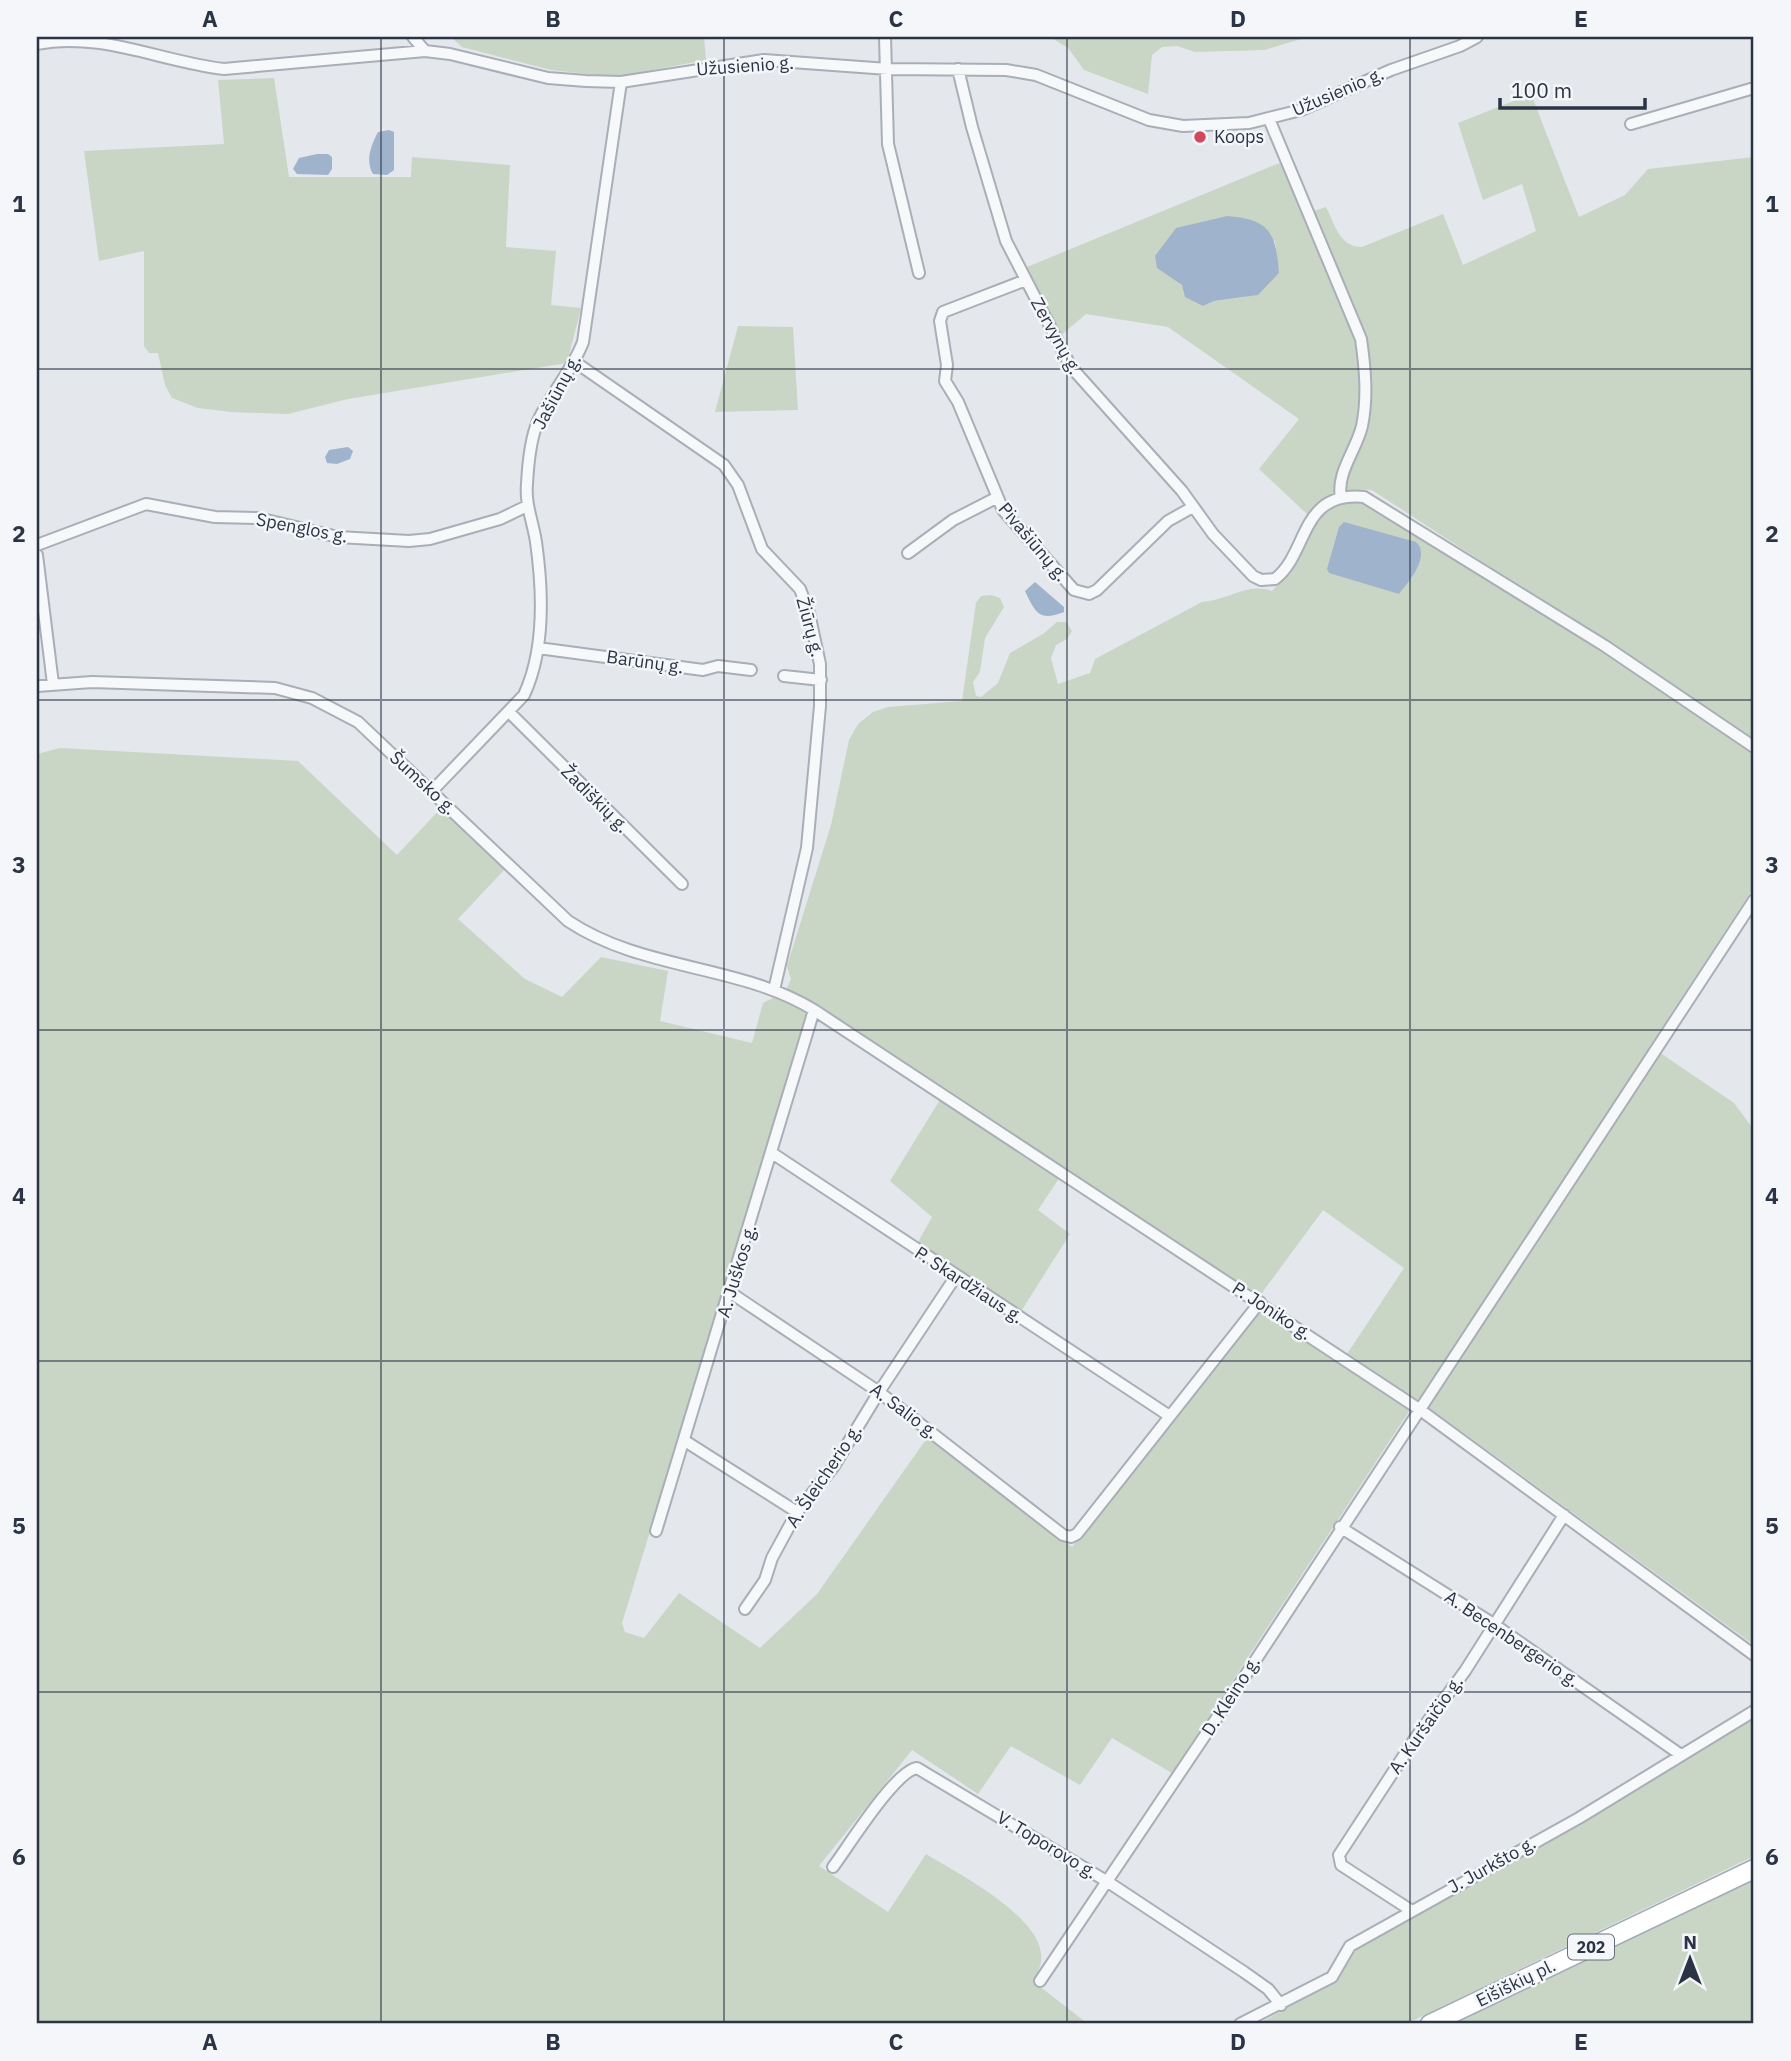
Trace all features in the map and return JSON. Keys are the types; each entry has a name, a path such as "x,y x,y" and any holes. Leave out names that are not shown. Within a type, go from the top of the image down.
{"main road":[{"name":"Eišiškių pl.","path":"1430,2024 1754,1869"}],"street":[{"path":"413,37 425,51"},
{"path":"885,37 888,69 888,144 919,273"},
{"name":"Užusienio g.","path":"37,44 87,41 225,69 425,51 450,54 548,78 621,82 764,61 888,69 958,69 1036,75 1132,113 1171,125 1226,125 1269,119 1301,110 1391,70 1460,46 1477,37"},
{"name":"Zervynų g.","path":"958,69 959,82 1006,241 1051,334 1085,387 1182,491 1253,576 1269,581 1282,574 1310,521 1335,501"},
{"name":"Jašiūnų g.","path":"432,791 509,712 528,686 538,648 539,562 527,506 527,484 538,422 575,362 590,301 621,82"},
{"path":"1632,124 1754,88"},
{"path":"1269,119 1360,339 1366,373 1362,426 1338,484 1335,501 1353,496 1373,501 1605,646 1754,747"},
{"name":"Pivašiūnų g.","path":"1027,280 943,312 940,321 947,365 945,381 958,402 996,498 1009,517 1074,590 1089,594 1097,590 1168,521 1193,507"},
{"name":"Žiūrų g.","path":"575,362 724,465 738,485 756,539 803,596 812,626 821,680 807,848 774,990"},
{"path":"908,553 953,520 996,498"},
{"name":"Spenglos g.","path":"37,545 146,504 215,517 258,518 338,537 409,541 430,539 500,519 527,506"},
{"path":"37,555 53,684"},
{"name":"Barūnų g.","path":"538,648 703,670 719,666 751,670"},
{"path":"784,676 821,680"},
{"name":"Šumsko g.","path":"37,686 105,682 294,692 331,706 358,722 580,929 633,953 774,990"},
{"name":"Žadiškių g.","path":"509,712 682,884"},
{"name":"D. Kleino g.","path":"1040,1981 1108,1882 1754,900"},
{"name":"P. Joniko g.","path":"774,990 814,1010 1419,1409 1754,1655"},
{"name":"A. Juškos g.","path":"656,1531 731,1293 814,1010"},
{"name":"P. Skardžiaus g.","path":"772,1153 1168,1415"},
{"name":"A. Šleicherio g.","path":"745,1609 765,1580 772,1558 797,1512 834,1466 879,1391 956,1276"},
{"name":"A. Salio g.","path":"731,1293 879,1391 1063,1535 1070,1537 1077,1534 1168,1415"},
{"path":"1168,1415 1260,1302"},
{"path":"685,1441 797,1512"},
{"name":"A. Kuršaičio g.","path":"1412,1911 1341,1865 1339,1855 1494,1625 1564,1515"},
{"name":"A. Becenbergerio g.","path":"1340,1527 1494,1625 1681,1755"},
{"name":"J. Jurkšto g.","path":"1240,2024 1332,1978 1350,1946 1579,1818 1754,1711"},
{"name":"V. Toporovo g.","path":"833,1867 884,1798 908,1770 917,1768 1108,1882 1268,1989 1281,2005"}],"green space":[{"path":"451,37 704,37 706,60 615,77 551,70 462,47"},
{"path":"1050,37 1308,37 1264,50 1195,52 1177,46 1162,47 1152,55 1148,94 1084,70 1068,48"},
{"path":"274,78 289,177 411,177 412,157 510,165 506,247 556,251 551,305 581,308 567,363 348,399 288,414 198,408 172,398 165,385 158,353 149,353 144,346 144,251 99,261 84,151 224,144 218,80"},
{"path":"1531,94 1579,217 1625,195 1648,169 1754,157 1754,739 1372,490 1353,490 1337,494 1308,515 1259,469 1299,419 1168,327 1086,314 1059,337 1027,267 1282,162 1305,214 1326,207 1339,233 1348,243 1362,247 1443,214 1463,265 1536,231 1522,184 1483,200 1458,123","holes":["1275,241 1279,273 1246,297 1214,301 1203,306 1177,281"]},
{"path":"738,326 793,327 798,410 715,412"},
{"path":"1356,500 1372,505 1582,638 1754,752 1754,887 1650,1046 1734,1103 1754,1130 1754,1645 1417,1399 1172,1773 1112,1738 1080,1785 1011,1746 978,1794 912,1750 819,1866 888,1912 926,1854 978,1885 1016,1914 1039,1946 1041,1962 1034,1982 1088,2024 37,2024 37,754 60,748 298,761 397,855 441,808 505,869 458,919 525,979 562,997 601,957 668,971 660,1021 752,1043 763,1003 775,997 783,997 791,979 787,966 831,825 849,740 858,724 873,712 888,707 962,701 976,603 981,596 1000,598 1004,607 985,638 980,672 973,682 976,696 981,697 998,683 1010,653 1043,634 1057,622 1066,622 1072,631 1067,639 1056,645 1051,658 1058,684 1090,673 1095,659 1202,602 1246,590 1272,591 1316,523 1340,504","holes":["815,1003 946,1090 890,1181 932,1217 917,1244 1020,1313 1070,1234 1038,1210 1066,1168 1259,1297 1323,1210 1404,1268 1343,1360 1262,1307 1072,1547 927,1438 817,1594 760,1648 679,1593 644,1638 625,1632 622,1623 808,1015"]},
{"path":"1754,1715 1754,1856 1406,2024 1258,2024 1331,1983 1353,1950"},
{"path":"1754,1880 1754,2024 1447,2024"}],"water":[{"path":"378,132 394,132 394,170 387,175 373,174 369,158 373,142"},
{"path":"328,154 332,157 332,169 328,175 297,174 293,169 299,158"},
{"path":"1227,216 1252,220 1268,230 1276,247 1279,273 1258,295 1214,301 1203,306 1185,297 1182,285 1157,268 1155,256 1176,228"},
{"path":"348,447 353,451 350,459 337,464 327,463 325,457 329,450"},
{"path":"1344,522 1416,542 1420,548 1420,561 1413,576 1399,594 1329,573 1327,569 1339,527"},
{"path":"1035,582 1064,607 1064,612 1044,616 1036,611 1025,591"}],"place":[{"name":"Koops","path":"1200,137"}]}
